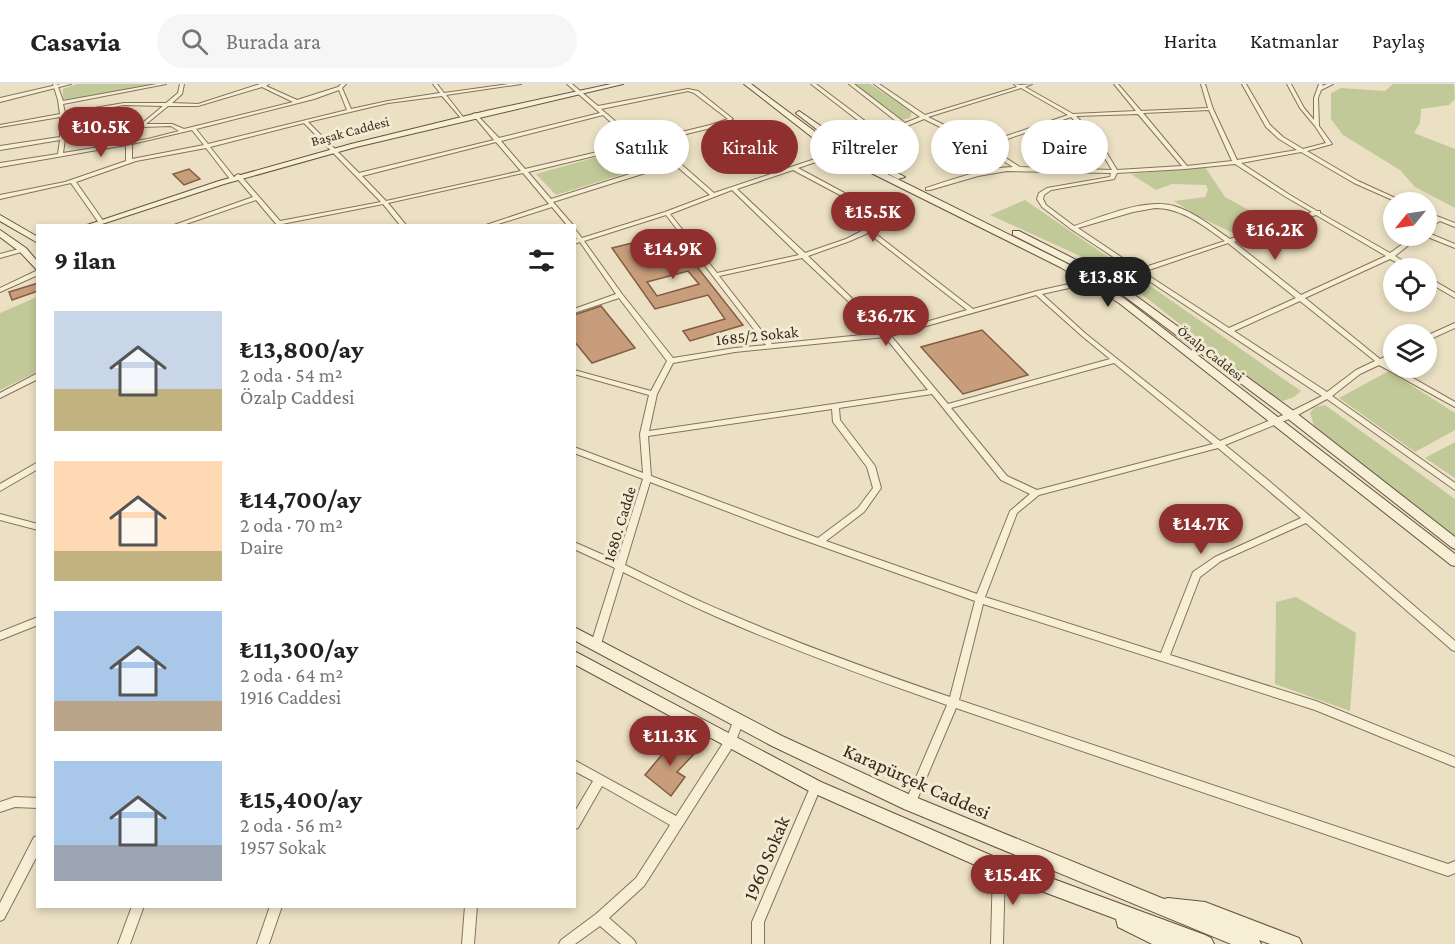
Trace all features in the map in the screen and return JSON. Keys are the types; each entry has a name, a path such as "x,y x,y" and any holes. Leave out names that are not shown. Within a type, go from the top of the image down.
{"main road":[{"name":"Başak Caddesi","path":"95,224 235,177 332,150 461,117 621,84"},
{"name":"Özalp Caddesi","path":"747,84 810,132"},
{"name":"Özalp Caddesi","path":"759,84 810,121"},
{"name":"Özalp Caddesi","path":"880,174 1092,281 1122,301 1455,561"},
{"name":"Özalp Caddesi","path":"897,174 1107,279 1291,415 1455,544"},
{"path":"0,217 36,242"},
{"path":"0,233 23,250 36,267"},
{"path":"23,250 36,244"},
{"name":"Karapürçek Caddesi","path":"576,634 777,741 910,803 1252,944"},
{"path":"576,658 816,787 999,867 1204,944"},
{"path":"1072,894 1170,944"},
{"path":"1150,903 1204,911 1293,944"}],"street":[{"path":"0,100 68,84"},
{"path":"61,103 164,84"},
{"path":"141,126 180,94 182,84"},
{"path":"255,84 266,85 296,101"},
{"path":"435,84 461,117"},
{"path":"0,197 72,180 129,162 208,146 349,109 519,84"},
{"path":"570,84 610,120"},
{"path":"813,84 861,120"},
{"path":"851,84 898,120"},
{"path":"877,85 885,84"},
{"path":"916,120 1018,85 1029,84"},
{"path":"1116,84 1184,166"},
{"path":"1203,84 1211,109 1235,161 1288,196 1394,258"},
{"path":"1244,84 1268,126 1281,138 1356,182 1383,194"},
{"path":"927,189 973,175 1019,170 1115,171 1184,166 1235,161 1329,144 1302,108 1289,84"},
{"path":"1317,126 1316,98 1320,86 1331,84"},
{"path":"0,126 124,104 198,105 266,85"},
{"path":"877,85 931,120"},
{"path":"1018,85 1072,115 1097,141 1115,171"},
{"path":"56,86 62,115 63,140 60,154"},
{"path":"0,165 129,143 296,101 342,86 349,109"},
{"path":"597,108 688,90 696,92 731,119 728,120"},
{"path":"1009,137 1072,115 1137,110 1211,109"},
{"path":"475,114 569,224"},
{"path":"358,175 603,114"},
{"path":"305,121 386,204 402,224"},
{"path":"0,148 63,140 141,126 172,125 182,130"},
{"path":"193,128 279,224 386,204 594,155"},
{"path":"129,143 129,162"},
{"path":"1009,163 1019,170"},
{"path":"717,275 806,257 869,231 889,219 798,170"},
{"path":"1115,171 1112,178 1107,180 1049,189 1041,194 1040,199 1044,206 1073,228 1327,396 1455,487"},
{"path":"492,224 638,174"},
{"path":"689,174 714,195"},
{"path":"671,361 579,241 667,213 775,174"},
{"path":"72,180 100,222"},
{"path":"733,188 887,335 1004,478 1036,493"},
{"path":"180,224 257,198"},
{"path":"1073,228 1162,205 1204,223 1300,296 1380,362 1455,405"},
{"name":"1685/2 Sokak","path":"671,361 735,350 887,335 1037,293 1139,271 1318,212"},
{"path":"667,213 771,347"},
{"path":"1439,219 1455,225"},
{"path":"869,231 972,311"},
{"path":"1437,239 1455,246"},
{"path":"1229,331 1390,256 1404,246"},
{"path":"0,256 23,250"},
{"path":"0,290 36,271"},
{"path":"1437,285 1455,296"},
{"path":"1037,293 1307,519 1455,647"},
{"path":"576,309 620,295"},
{"path":"1437,334 1455,325"},
{"path":"946,407 1116,360"},
{"path":"910,803 952,703 980,599 1014,511 1036,493 1219,445 1278,422 1327,396 1358,372 1383,360"},
{"name":"1680. Cadde","path":"596,644 647,479 645,434 653,394 671,361"},
{"path":"576,373 653,394"},
{"path":"0,396 36,377"},
{"path":"645,434 932,392"},
{"path":"819,542 861,510 877,488 871,466 836,420 836,406"},
{"path":"576,451 647,479 980,599 1316,706 1455,762"},
{"path":"0,488 36,466"},
{"path":"0,517 36,526"},
{"path":"1164,658 1196,575 1218,559 1307,519"},
{"path":"576,546 738,622 952,703 1292,815 1448,870 1455,867"},
{"path":"0,636 36,622"},
{"path":"565,944 600,918 640,882 731,740 739,720"},
{"path":"576,766 678,823"},
{"path":"576,821 600,779"},
{"name":"1960 Sokak","path":"758,944 758,922 816,787"},
{"path":"0,807 15,802 36,803"},
{"path":"0,915 36,845"},
{"path":"997,944 999,867"},
{"path":"124,944 137,908"},
{"path":"263,944 275,908"},
{"path":"468,944 473,908"},
{"path":"600,918 630,944"}],"green space":[{"path":"77,84 156,84 63,99 63,89"},
{"path":"853,84 870,84 912,111 910,118 901,120"},
{"path":"1393,84 1454,84 1455,99 1449,105 1421,109 1420,123 1414,133 1455,149 1455,208 1437,199 1437,192 1425,192 1415,187 1400,170 1343,135 1331,119 1331,93 1341,88 1385,91"},
{"path":"594,158 594,174 624,174 556,195 536,174"},
{"path":"1205,167 1225,197 1271,222 1233,233 1197,216 1174,201 1205,197 1208,190 1206,185 1172,184 1156,190 1131,174"},
{"path":"1025,200 1123,268 1111,270 990,215"},
{"path":"1142,283 1149,285 1301,391 1294,397 1283,401 1270,395 1139,292"},
{"path":"36,297 36,372 0,390 0,313"},
{"path":"1383,374 1383,378 1400,378 1455,413 1455,430 1415,452 1339,398"},
{"path":"1325,405 1455,499 1455,536 1315,429 1310,413 1315,407"},
{"path":"1455,442 1455,478 1425,458"},
{"path":"1296,597 1356,633 1350,711 1275,684 1276,602"}],"building":[{"path":"189,169 200,179 184,185 173,174"},
{"path":"668,234 679,250 683,249 743,325 690,341 683,331 725,319 708,295 655,309 612,248","holes":["688,271 699,284 657,296 647,282"]},
{"path":"36,284 36,292 12,300 9,292"},
{"path":"601,306 635,348 592,363 576,343 576,314"},
{"path":"982,330 1028,375 963,394 921,347"},
{"path":"675,739 694,754 677,772 685,777 671,796 645,775"}]}
